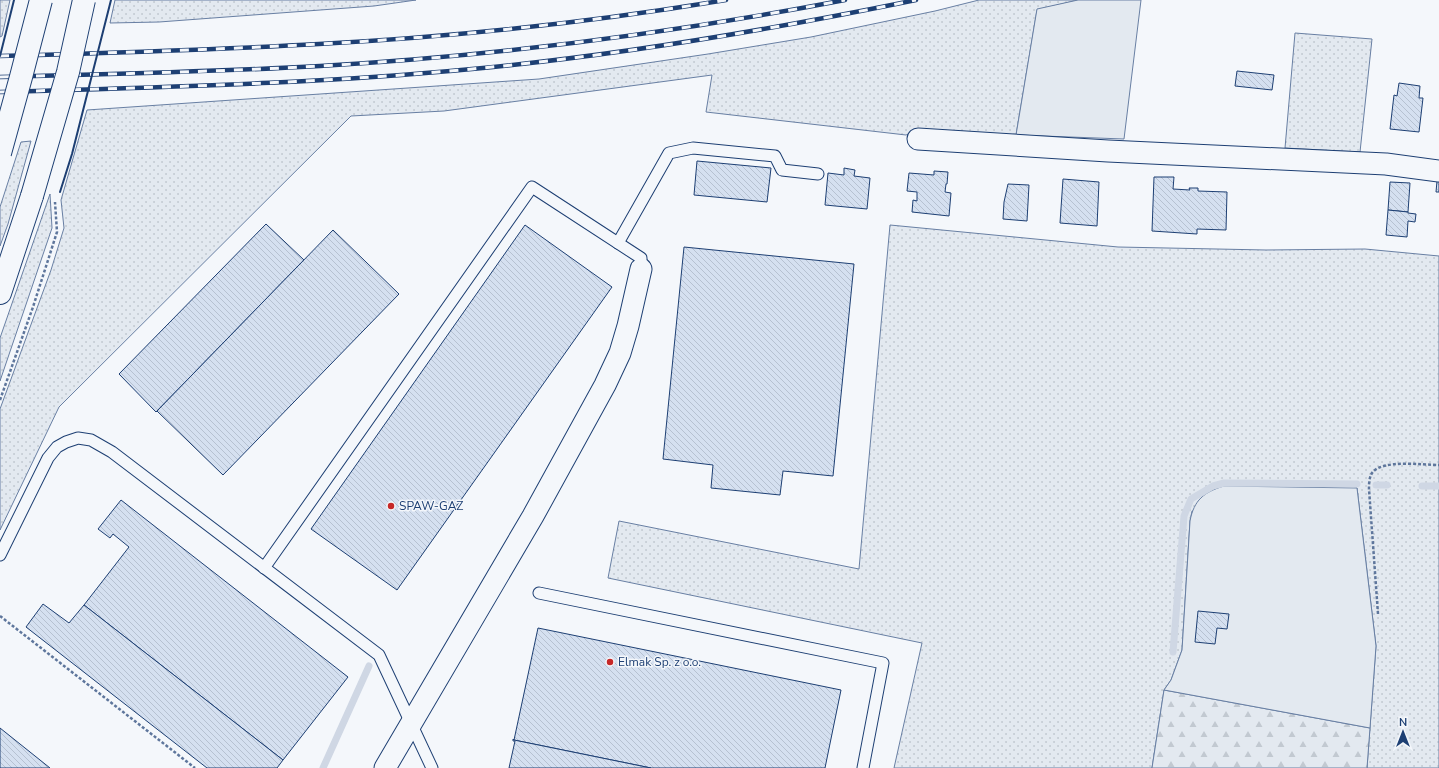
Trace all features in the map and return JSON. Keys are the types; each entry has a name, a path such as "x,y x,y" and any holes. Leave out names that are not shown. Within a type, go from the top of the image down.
{"main road":[{"path":"0,153 41,0"},
{"path":"0,294 32,196 68,72 84,0"}],"street":[{"path":"918,139 1108,151 1386,164 1439,171"},
{"path":"385,768 534,516 605,385 620,353 628,326 641,269"}],"lane":[{"path":"618,243 669,153 693,148 776,156 782,170 818,174"},
{"path":"264,568 532,187 640,258 641,269"},
{"path":"0,555 48,458 57,447 66,442 78,438 92,440 112,452 379,655 432,768"},
{"path":"539,593 883,663 863,768"}],"path":[{"path":"0,400 33,307 57,232 55,195"},
{"path":"1378,614 1369,481 1372,474 1379,467 1393,464 1439,465"},
{"path":"0,616 195,768"}],"green space":[{"path":"0,0 10,0 2,36 0,37"},
{"path":"115,0 416,0 374,6 159,22 110,23"},
{"path":"979,0 1078,0 1037,10 1016,135 919,130 906,135 706,112 712,75 444,111 351,116 59,407 0,530 0,409 51,270 64,228 61,200 87,110 539,79 811,37 935,11"},
{"path":"1078,0 1141,0 1124,139 1016,135 1037,9"},
{"path":"1295,33 1372,39 1360,152 1285,148"},
{"path":"31,141 8,224 0,246 0,207 21,142"},
{"path":"50,194 52,228 0,381 0,338"},
{"path":"890,225 1118,247 1266,250 1365,249 1439,256 1439,768 1367,768 1376,646 1357,488 1192,511 1190,521 1182,650 1171,680 1164,690 1152,768 894,768 922,643 608,578 619,521 859,569"},
{"path":"1224,486 1357,488 1376,646 1370,728 1164,690 1171,680 1182,650 1190,521 1192,514 1197,502 1201,498 1211,491"},
{"path":"1164,690 1370,728 1367,768 1152,768"}],"building":[{"path":"1237,71 1274,75 1272,90 1235,86"},
{"path":"1399,83 1420,86 1419,98 1423,98 1419,132 1390,129 1394,95 1397,96"},
{"path":"697,161 771,168 767,202 694,195"},
{"path":"844,168 855,170 854,176 870,178 867,209 825,205 828,173 844,175"},
{"path":"934,171 948,172 945,192 951,193 949,216 912,212 913,200 917,201 917,192 907,191 909,173 934,175"},
{"path":"1154,177 1174,177 1173,189 1190,190 1189,188 1198,188 1198,191 1227,192 1226,230 1197,229 1197,234 1152,231"},
{"path":"1063,179 1099,182 1097,226 1060,223"},
{"path":"1437,181 1439,181 1439,192 1436,192"},
{"path":"1390,182 1410,183 1408,212 1388,210"},
{"path":"1008,184 1029,185 1027,221 1003,219 1004,202"},
{"path":"1388,210 1416,214 1415,222 1408,221 1407,237 1386,235"},
{"path":"266,224 304,260 156,412 119,374"},
{"path":"525,225 612,287 397,590 311,529"},
{"path":"333,230 399,294 223,475 157,411"},
{"path":"684,247 854,264 833,476 783,471 780,495 711,488 713,465 663,459"},
{"path":"121,500 348,677 283,760 84,605 129,547 113,534 110,538 98,529"},
{"path":"43,604 69,623 84,605 283,760 277,768 207,768 26,627"},
{"path":"1198,611 1229,614 1227,629 1217,628 1215,644 1195,642"},
{"path":"538,628 841,690 825,768 651,768 514,740"},
{"path":"0,728 50,768 0,768"},
{"path":"513,739 651,768 509,768 515,741 513,741"}],"waterway":[{"path":"1173,652 1184,516 1191,499 1213,486 1224,483 1357,484"},
{"path":"1376,485 1387,485"},
{"path":"1422,486 1439,486"},
{"path":"323,768 369,666"}],"railway":[{"path":"0,56 239,48 370,41 523,28 726,0"},
{"path":"0,77 280,68 386,62 452,56 584,42 649,33 845,0"},
{"path":"0,92 295,82 472,69 584,57 640,49 750,31 916,0"}],"wall":[{"path":"0,56 14,0"},
{"path":"60,192 72,154 111,0"}],"place":[{"name":"SPAW-GAZ","path":"391,506"},
{"name":"Elmak Sp. z o.o.","path":"610,662"}]}
